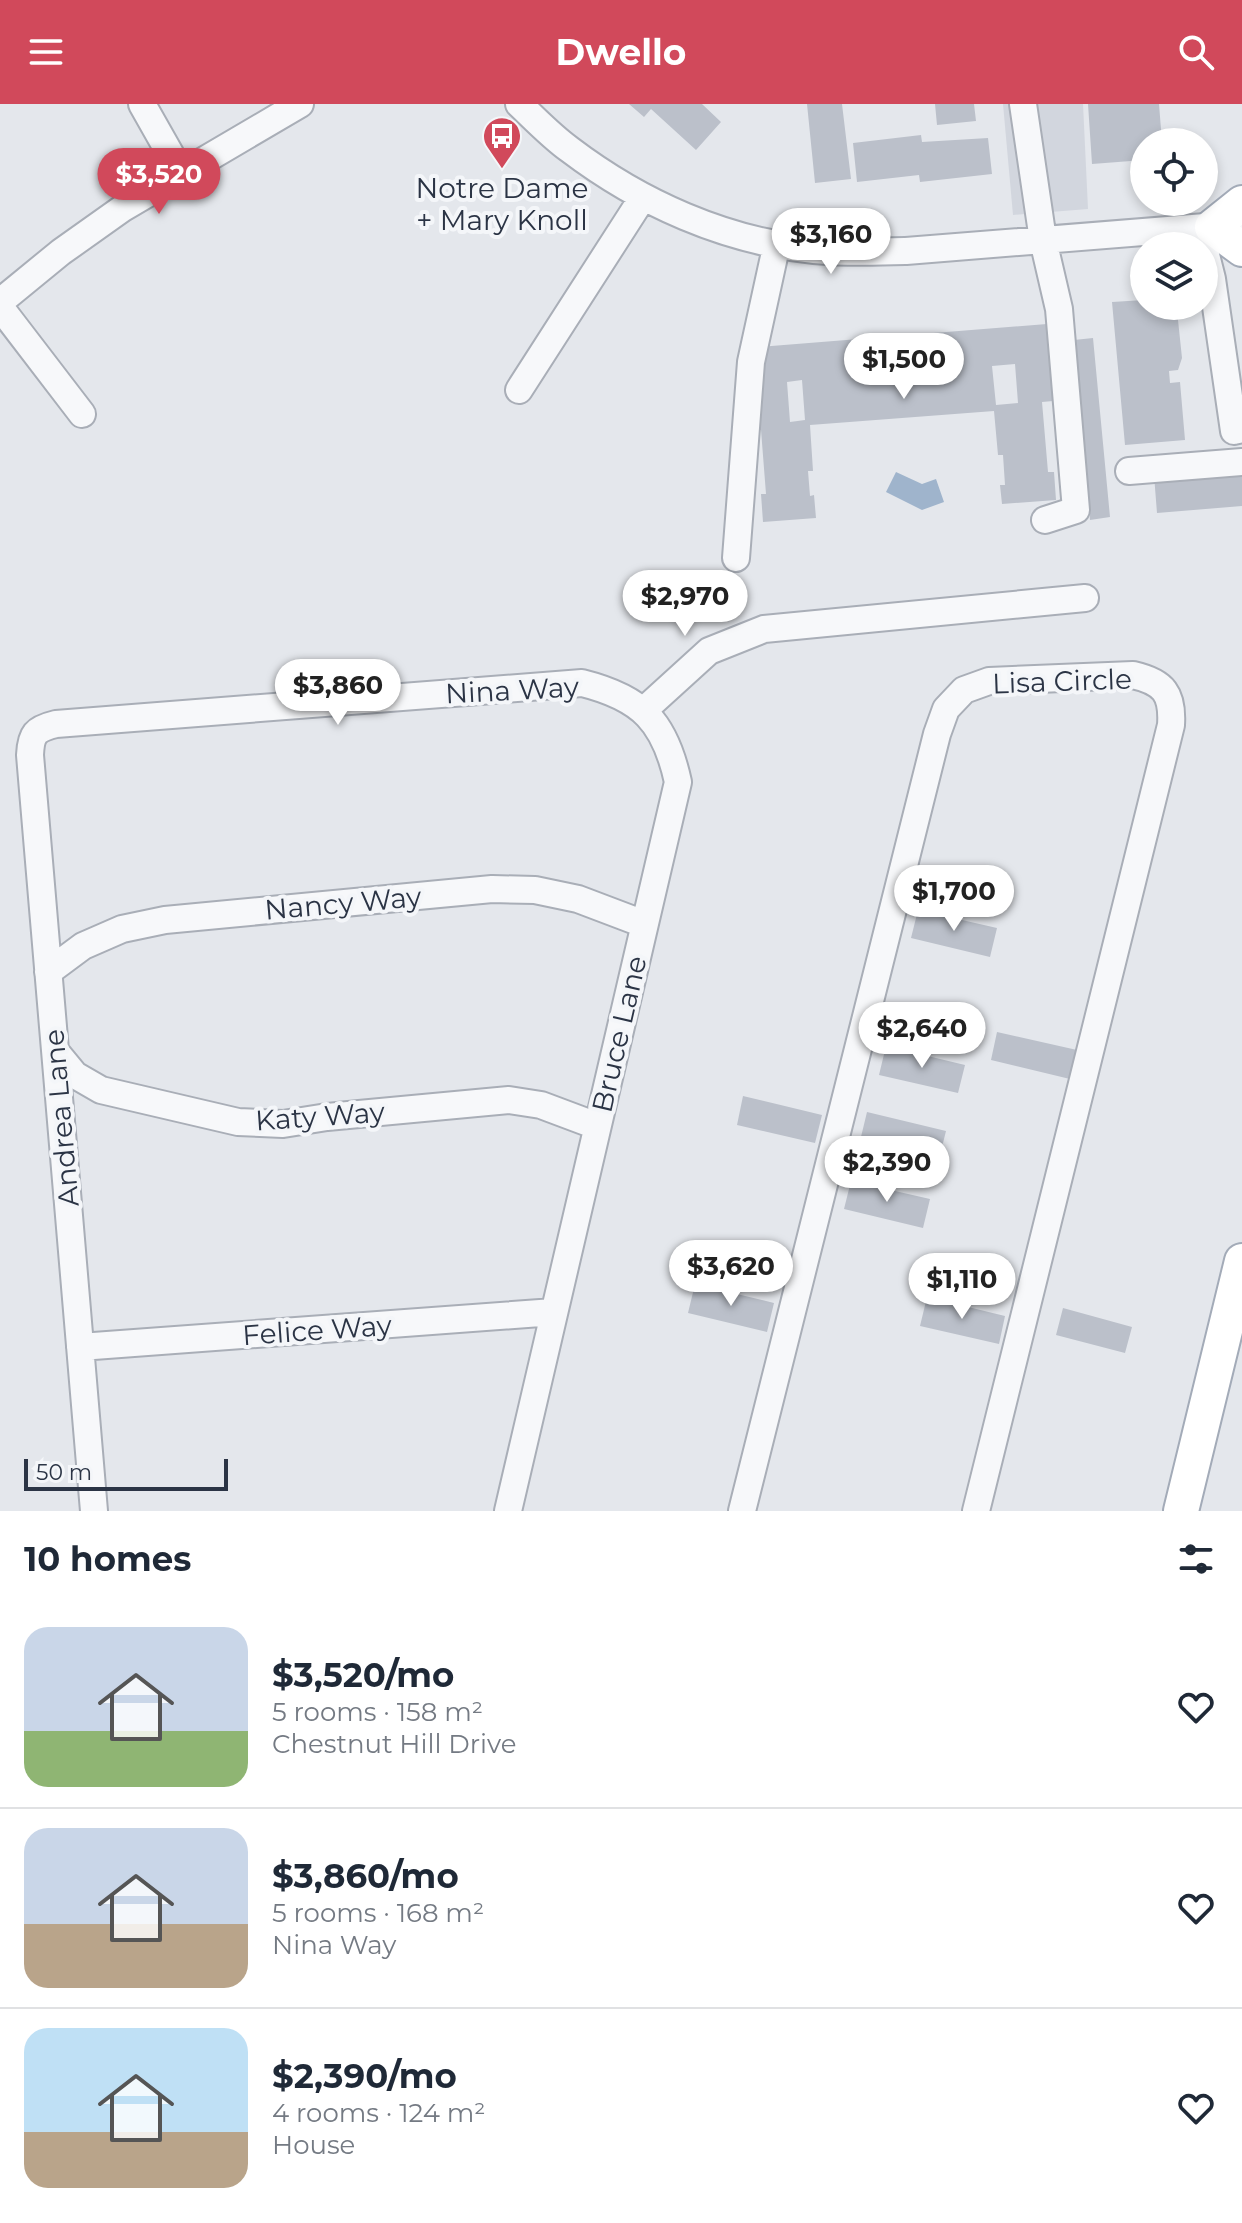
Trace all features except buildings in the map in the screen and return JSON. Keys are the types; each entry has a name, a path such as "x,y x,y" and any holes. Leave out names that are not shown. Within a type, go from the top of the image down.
{"main road":[{"path":"1214,232 1242,203"},
{"path":"1218,237 1242,249"},
{"path":"1181,1511 1239,1283"}],"street":[{"path":"142,104 181,173"},
{"path":"82,414 0,304 61,252 123,208 300,104"},
{"path":"519,104 567,148 622,186 690,219 746,238 811,250 853,253 1130,237"},
{"path":"1023,104 1043,240 1059,309 1076,510 1045,520"},
{"path":"519,390 643,197"},
{"path":"736,558 751,362 777,243"},
{"path":"1218,320 1234,431 1242,429"},
{"path":"1129,471 1242,462"},
{"path":"643,711 709,651 764,629 1085,598"},
{"name":"Lisa Circle","path":"742,1511 937,734 946,709 964,690 989,681 1133,675 1151,679 1165,690 1172,707 1171,725 976,1511"},
{"name":"Nina Way","path":"40,728 56,724 582,683 611,690 643,711"},
{"name":"Bruce Lane","path":"508,1511 678,782 672,753 658,727 643,711"},
{"name":"Andrea Lane","path":"40,728 31,740 30,755 94,1511"},
{"name":"Nancy Way","path":"48,972 96,940 122,929 165,920 492,889 535,890 578,899 644,924"},
{"name":"Katy Way","path":"56,1052 75,1075 101,1090 238,1122 283,1124 509,1100 541,1105 597,1126"},
{"name":"Felice Way","path":"80,1347 554,1312"}],"shaded area":[{"path":"1003,104 1083,104 1088,209 1013,215"}],"water":[{"path":"896,472 922,484 936,479 944,502 922,510 886,492"}],"place":[{"name":"Notre Dame + Mary Knoll","path":"502,170"}]}
